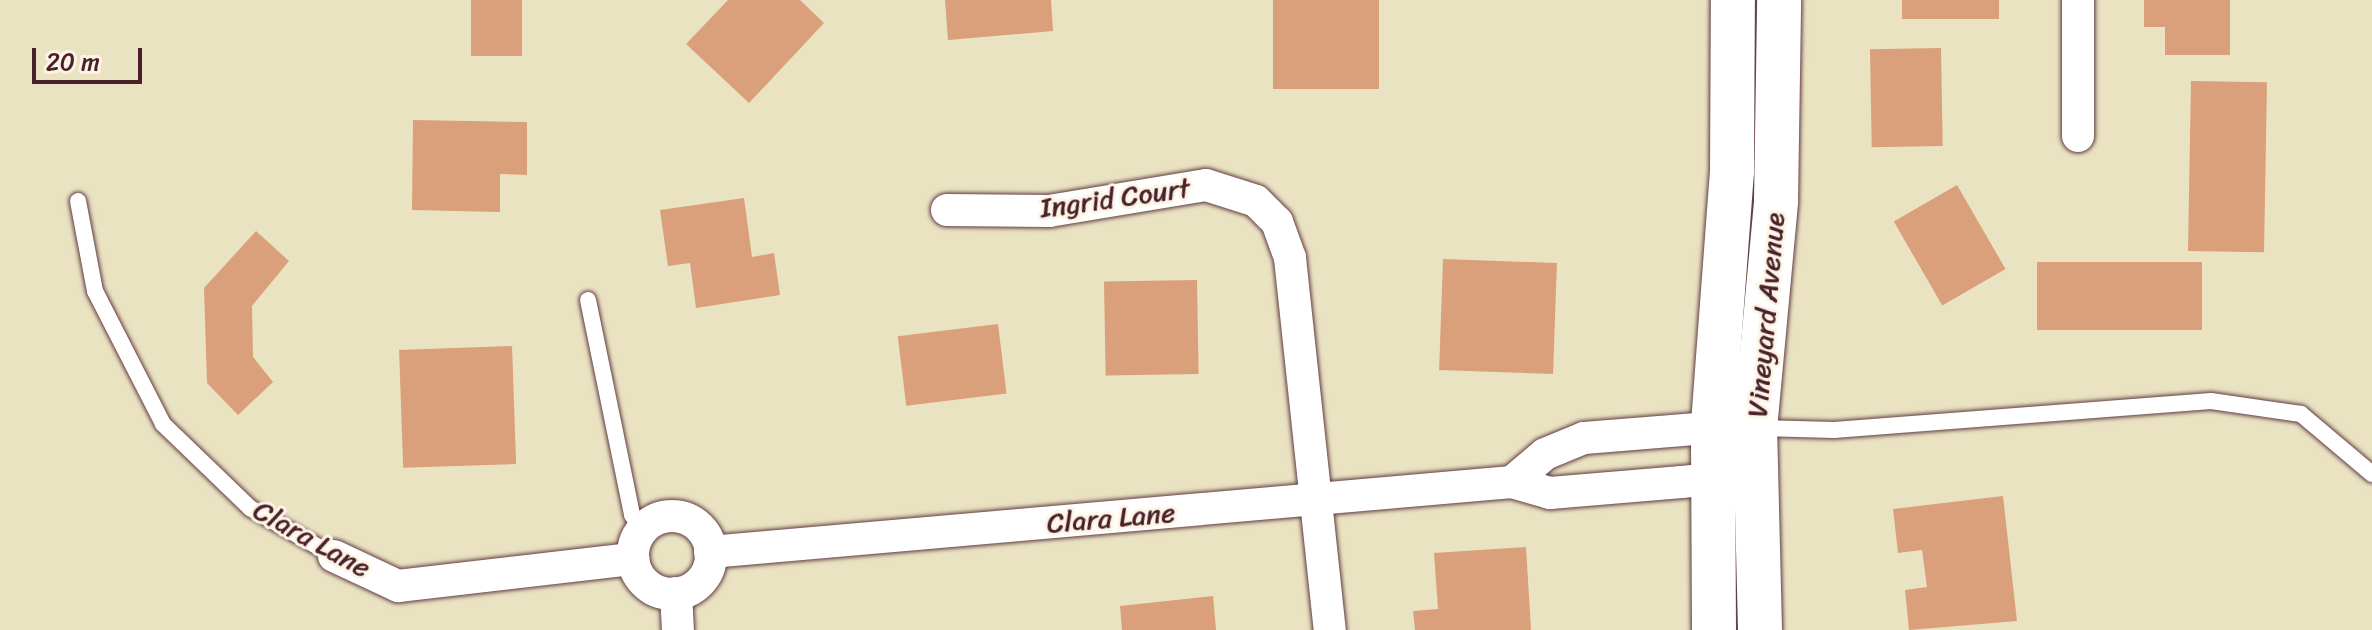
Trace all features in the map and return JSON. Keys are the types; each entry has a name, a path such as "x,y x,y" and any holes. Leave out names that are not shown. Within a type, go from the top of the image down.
{"street":[{"name":"Vineyard Avenue","path":"1733,0 1734,426 1760,630"},
{"name":"Vineyard Avenue","path":"1714,630 1712,479 1734,426 1776,201 1779,0"},
{"path":"2078,0 2078,136"},
{"name":"Ingrid Court","path":"947,210 1049,211 1206,185 1256,201 1277,222 1290,258 1330,630"},
{"path":"1512,482 1545,454 1584,438 1734,426"},
{"name":"Clara Lane","path":"710,552 1512,482 1550,493 1712,479"},
{"path":"665,516 682,517 704,532 710,552 701,580 676,593 650,587 638,544 665,516"},
{"name":"Clara Lane","path":"334,556 398,586 638,544"},
{"path":"676,593 678,630"}],"lane":[{"name":"Clara Lane","path":"78,201 95,291 163,424 250,508 334,556"},
{"path":"588,300 638,544"},
{"path":"1734,426 1834,430 2211,401 2301,414 2372,474"}],"building":[{"path":"471,0 522,0 522,56 471,56"},
{"path":"728,0 800,0 824,23 749,103 686,44"},
{"path":"945,0 1051,0 1053,31 948,40"},
{"path":"1273,0 1379,0 1379,89 1273,89"},
{"path":"1902,0 1999,0 1999,19 1902,19"},
{"path":"2144,0 2230,0 2230,55 2165,55 2165,27 2144,27"},
{"path":"1941,48 1943,146 1872,147 1870,49"},
{"path":"2191,81 2267,82 2264,252 2188,251"},
{"path":"413,120 527,122 527,175 500,174 500,212 412,210"},
{"path":"1957,185 2006,269 1942,306 1894,222"},
{"path":"744,198 752,257 774,253 780,295 696,308 690,263 668,266 660,210"},
{"path":"256,231 289,261 252,306 253,357 273,382 238,415 207,383 204,288"},
{"path":"1443,259 1557,263 1553,374 1439,370"},
{"path":"2037,262 2202,262 2202,330 2037,330"},
{"path":"1197,280 1199,374 1106,376 1104,282"},
{"path":"998,324 1007,393 906,406 898,336"},
{"path":"512,346 516,464 403,468 399,350"},
{"path":"2003,496 2017,621 1909,630 1905,590 1927,587 1922,550 1898,553 1893,509"},
{"path":"1526,547 1531,630 1415,630 1413,611 1438,609 1434,553"},
{"path":"1213,596 1216,630 1122,630 1120,606"}]}
